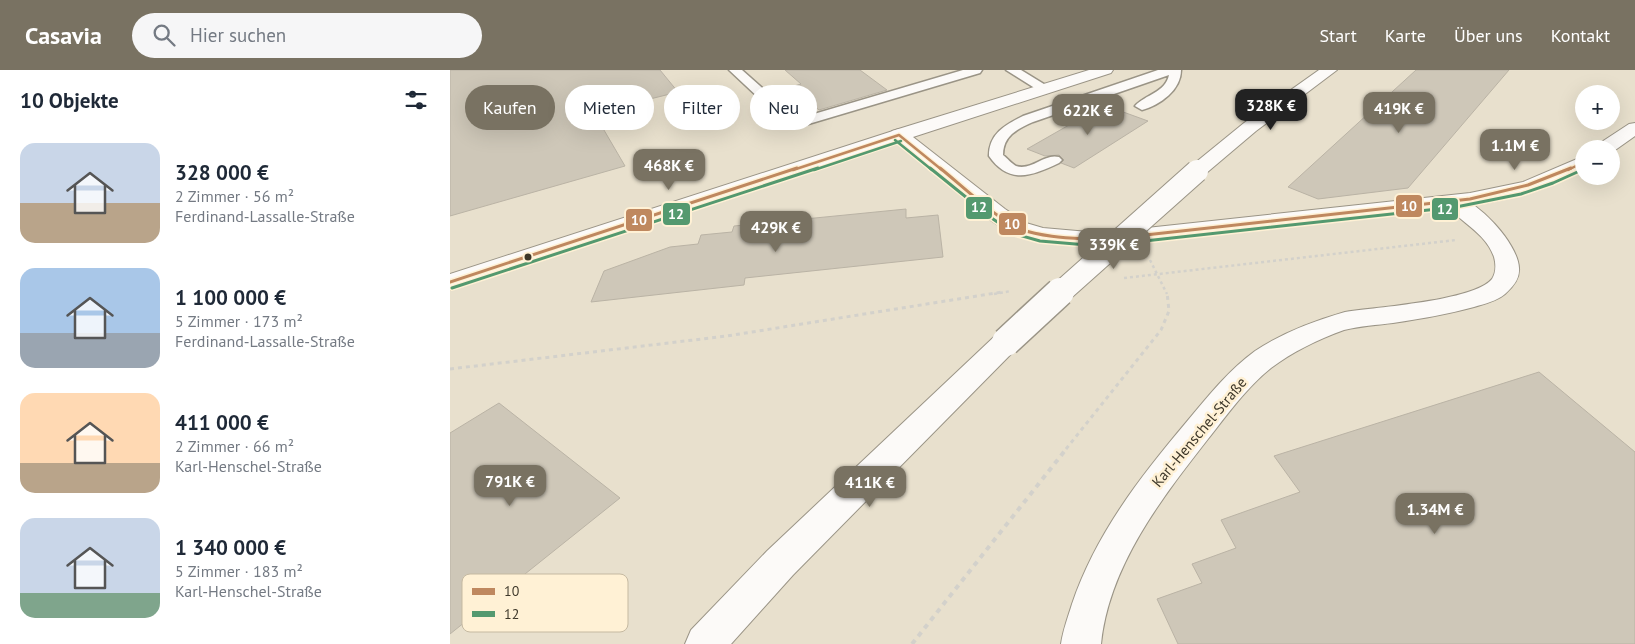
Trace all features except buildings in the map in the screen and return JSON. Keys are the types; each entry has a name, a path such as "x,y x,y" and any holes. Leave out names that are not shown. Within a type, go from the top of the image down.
{"street":[{"path":"450,282 899,135 1105,70"},
{"path":"704,644 780,563 1006,342 1112,244 1250,127 1329,70"},
{"path":"1617,140 1635,128"},
{"path":"899,135 997,214 1018,228 1041,235 1071,239 1100,240 1454,200 1495,194 1544,182 1575,166"},
{"name":"Karl-Henschel-Straße","path":"1081,644 1094,591 1112,549 1139,504 1218,405 1252,368 1278,349 1311,333 1345,321 1463,303 1488,293 1504,282 1508,268 1504,253 1493,236 1454,200"}],"lane":[{"path":"735,70 795,124 976,70"},
{"path":"1012,70 1046,89"},
{"path":"1054,160 1030,171 1020,172 1011,170 996,156 996,143 1009,129 1028,119 1170,70"},
{"path":"1142,106 1157,97 1174,82 1175,70"}],"path":[{"path":"1120,279 1493,236"},
{"path":"912,644 1161,330 1169,311 1167,292 1158,275"},
{"path":"450,369 727,336 1016,290"}],"transit line":[{"name":"10","path":"899,135 997,214 1018,228 1041,235 1100,240 1470,199 1528,185 1575,166"},
{"name":"10","path":"450,282 899,135"},
{"name":"12","path":"895,140 993,219 1015,234 1040,241 1099,246 1423,211 1489,202 1521,194 1575,173"},
{"name":"12","path":"452,288 901,141"}]}
